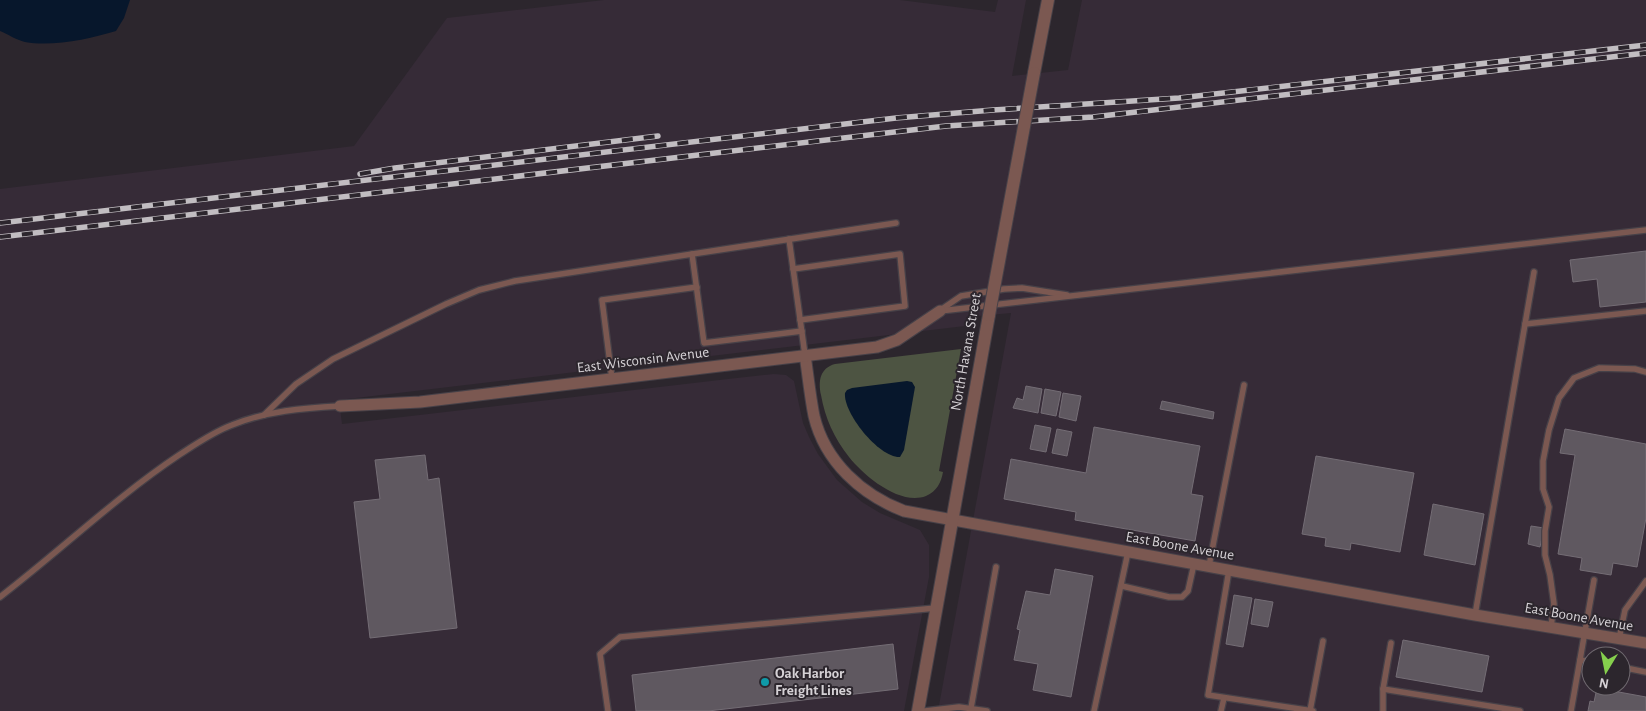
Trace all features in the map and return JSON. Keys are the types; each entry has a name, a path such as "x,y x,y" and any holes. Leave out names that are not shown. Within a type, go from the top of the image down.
{"street":[{"name":"North Havana Street","path":"918,711 1048,0"},
{"name":"East Wisconsin Avenue","path":"340,406 420,402 889,344 940,311"},
{"name":"East Boone Avenue","path":"805,355 812,402 819,432 826,446 846,474 859,486 890,505 920,515 952,521 1646,644"}],"lane":[{"path":"264,415 296,384 333,359 446,304 480,290 515,281 896,223"},
{"path":"940,311 1084,296 1646,230"},
{"path":"789,239 805,355"},
{"path":"692,254 704,343 802,332"},
{"path":"793,269 900,254 905,306 800,320"},
{"path":"1475,614 1534,272"},
{"path":"612,379 602,300 696,287"},
{"path":"940,311 961,296 1004,289 1022,288 1084,296"},
{"path":"1525,324 1646,311"},
{"path":"1550,627 1554,604 1545,555 1545,531 1549,507 1543,489 1543,461 1549,430 1559,398 1574,378 1599,368 1636,369 1646,372"},
{"path":"1209,566 1244,384"},
{"path":"0,597 155,472 224,428 264,415 300,409 340,406"},
{"path":"1094,711 1128,552"},
{"path":"1122,586 1169,597 1182,597 1188,591 1194,564"},
{"path":"971,708 996,567"},
{"path":"1229,570 1208,695 1312,711 1323,642"},
{"path":"1571,711 1594,580"},
{"path":"1619,639 1624,610 1646,581"},
{"path":"608,711 600,654 620,637 936,608"},
{"path":"1382,711 1383,689 1391,643"},
{"path":"1631,669 1646,672"},
{"path":"1383,689 1520,711"},
{"path":"1222,711 1224,698"},
{"path":"926,711 959,707 987,711"}],"shaded area":[{"path":"604,0 900,0 995,12 998,0 1026,0 1012,76 1068,70 1082,0 1646,0 1646,711 938,711 1011,313 967,317 965,326 339,400 342,424 728,379 774,374 786,375 794,381 803,423 809,437 818,454 837,480 862,502 880,513 920,530 929,545 929,577 904,711 0,711 0,189 354,146 447,18"}],"green space":[{"path":"961,349 939,471 943,472 940,483 933,492 926,496 916,498 905,497 894,493 864,473 839,443 828,420 823,403 820,390 821,376 826,369 835,364"}],"water":[{"path":"0,0 130,0 124,18 116,31 95,37 47,44 25,42 0,31"},
{"path":"912,382 915,387 904,450 900,457 882,450 864,433 850,412 845,393 852,388"}],"building":[{"path":"1646,251 1646,302 1600,307 1597,279 1573,282 1570,260"},
{"path":"1026,386 1042,389 1038,413 1013,408 1017,398 1023,400"},
{"path":"1045,389 1061,392 1056,416 1041,413"},
{"path":"1063,393 1081,396 1076,421 1059,417"},
{"path":"1162,401 1214,412 1213,419 1160,409"},
{"path":"1035,425 1051,428 1046,452 1030,449"},
{"path":"1094,427 1200,446 1191,494 1203,496 1195,541 1075,520 1076,512 1004,499 1011,459 1086,473"},
{"path":"1057,429 1072,432 1067,456 1052,453"},
{"path":"1565,429 1646,444 1646,518 1637,567 1613,563 1611,575 1580,570 1582,558 1558,554 1575,455 1560,453"},
{"path":"425,455 428,480 439,478 457,628 370,638 354,502 380,499 375,460"},
{"path":"1316,456 1414,473 1400,552 1351,543 1350,550 1325,546 1326,538 1302,534"},
{"path":"1433,504 1484,514 1475,565 1424,555"},
{"path":"1531,526 1544,528 1540,547 1528,544"},
{"path":"1055,569 1093,576 1071,697 1033,690 1038,664 1014,660 1020,630 1017,629 1026,591 1050,595"},
{"path":"1234,595 1252,598 1243,647 1226,644"},
{"path":"1255,599 1273,602 1268,627 1251,624"},
{"path":"1403,640 1489,656 1482,692 1396,677"},
{"name":"Oak Harbor Freight Lines","path":"893,644 898,689 708,711 636,711 632,675"},
{"path":"1631,694 1646,697 1646,711 1588,711 1590,701 1594,702 1595,696 1631,696"}],"railway":[{"path":"0,223 896,118 1179,98 1646,45"},
{"path":"0,237 946,126 1093,117 1646,53"},
{"path":"360,174 395,168 658,136"}],"place":[{"name":"Oak Harbor Freight Lines","path":"765,682"}]}
